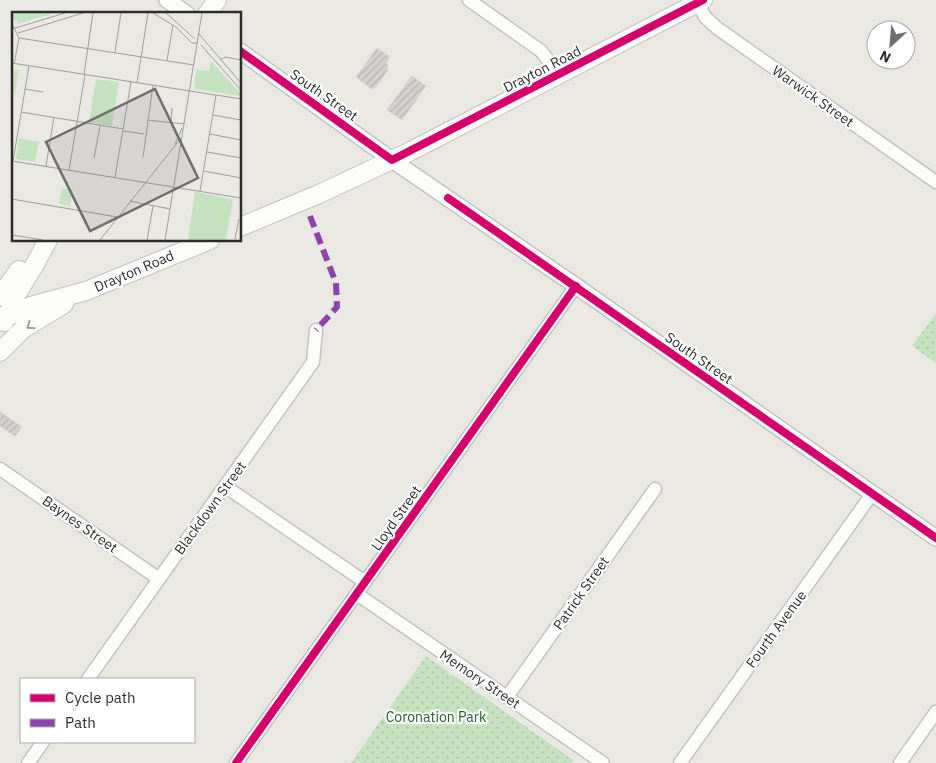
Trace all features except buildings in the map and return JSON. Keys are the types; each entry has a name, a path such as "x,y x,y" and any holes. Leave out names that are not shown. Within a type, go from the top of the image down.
{"main road":[{"path":"208,12 217,0"},
{"name":"Drayton Road","path":"241,227 319,194 392,160 701,1"},
{"path":"0,296 43,241"},
{"path":"2,323 47,241"},
{"name":"Drayton Road","path":"86,291 208,241"},
{"path":"2,323 31,306 86,291"},
{"path":"0,352 24,330 86,291"}],"street":[{"path":"167,0 184,12"},
{"path":"469,0 541,51 559,74"},
{"name":"Warwick Street","path":"701,1 705,16 716,28 936,182"},
{"name":"South Street","path":"241,52 392,160 576,286 936,538"},
{"name":"Lloyd Street","path":"236,763 576,286"},
{"name":"Blackdown Street","path":"89,678 313,362 316,330"},
{"name":"Baynes Street","path":"2,474 159,579"},
{"path":"226,487 365,582"},
{"name":"Patrick Street","path":"507,697 655,489"},
{"name":"Fourth Avenue","path":"680,763 872,494"},
{"name":"Memory Street","path":"357,594 603,763"},
{"path":"900,763 936,712"},
{"path":"28,763 42,743"}],"green space":[{"path":"936,313 936,363 912,346"},
{"name":"Coronation Park","path":"426,656 573,760 570,763 351,763"}],"marked path":[{"path":"310,216 336,283 337,307 316,330"}],"cycle path":[{"path":"241,52 392,160 703,0"},
{"path":"448,198 936,538"},
{"path":"236,763 576,286"}]}
